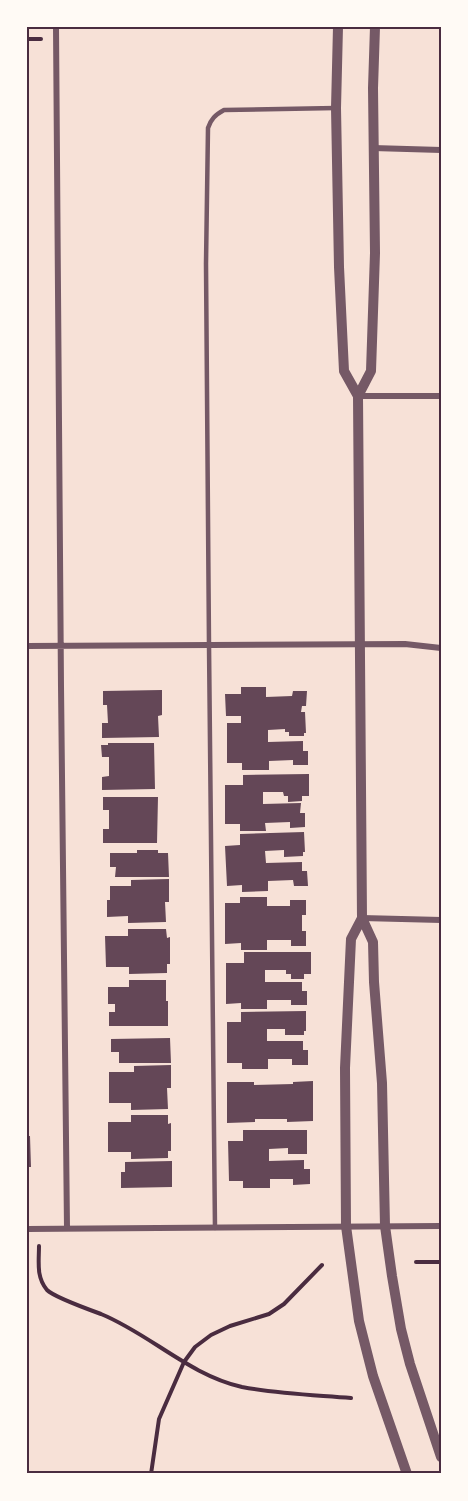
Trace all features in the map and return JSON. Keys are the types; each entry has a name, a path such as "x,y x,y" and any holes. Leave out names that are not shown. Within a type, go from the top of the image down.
{"street":[{"path":"56,27 67,1228"},
{"path":"338,27 336,108 339,267 344,371 358,396"},
{"path":"375,27 375,253 371,371 358,396 362,918 373,942 382,1083 385,1226 401,1329 410,1364 441,1457"},
{"path":"374,148 441,150"},
{"path":"358,396 441,396"},
{"path":"27,646 405,644 441,648"},
{"path":"362,918 441,920"},
{"path":"362,918 351,939 345,1068 346,1226 359,1321 373,1376 406,1474"},
{"path":"27,1229 441,1226"}],"lane":[{"path":"215,1228 209,645 208,128 215,115 224,110 336,108"}],"path":[{"path":"39,1246 39,1276 48,1291 115,1320 184,1362 218,1379 242,1387 351,1398"},
{"path":"416,1262 441,1262"},
{"path":"151,1474 159,1419 184,1362 195,1347 211,1335 230,1326 269,1314 284,1304 322,1264"}],"building":[{"path":"241,687 266,687 266,697 292,696 293,691 307,691 306,706 302,706 301,712 305,712 306,733 304,736 289,736 289,732 285,732 285,729 268,730 268,742 303,741 303,751 308,751 308,765 293,765 293,760 269,761 269,770 242,770 242,763 227,763 227,723 241,723 241,716 226,716 225,694 241,694"},
{"path":"162,690 162,715 158,716 159,737 102,738 102,723 108,723 107,705 103,705 103,691"},
{"path":"108,743 154,743 155,789 102,790 102,777 109,776 109,757 102,757 101,745 108,745"},
{"path":"309,774 309,796 302,796 302,801 288,802 288,796 284,796 283,792 263,792 263,804 301,803 300,813 305,813 305,827 290,828 290,822 265,823 266,831 240,831 240,824 225,824 225,785 243,785 243,775"},
{"path":"103,797 158,797 157,843 103,843 103,829 109,829 109,810 103,810"},
{"path":"304,832 305,852 303,856 284,857 284,850 265,851 266,863 302,862 302,871 307,871 308,886 294,886 293,880 268,881 268,891 242,892 242,885 227,886 225,846 240,845 240,834"},
{"path":"137,850 158,850 158,853 168,853 169,877 115,877 116,867 110,867 110,853 137,853"},
{"path":"169,879 169,902 165,902 166,922 128,923 128,916 107,917 110,886 131,886 131,880"},
{"path":"240,897 267,897 267,906 290,906 290,900 306,900 306,915 302,915 302,931 306,931 306,946 291,946 291,940 267,940 267,950 241,950 241,943 225,944 225,903 240,903"},
{"path":"128,929 166,929 167,938 170,937 170,964 167,964 167,973 129,974 129,967 106,967 105,936 128,936"},
{"path":"244,952 311,952 311,974 304,974 304,979 291,979 291,974 286,974 286,970 265,970 265,982 302,982 302,991 307,991 307,1005 291,1005 291,1000 267,1000 267,1009 241,1009 241,1003 226,1004 226,963 244,963"},
{"path":"129,980 166,980 168,1026 109,1026 109,1012 115,1012 115,1004 108,1004 108,987 129,987"},
{"path":"306,1011 304,1035 285,1035 285,1029 267,1029 267,1041 303,1041 303,1050 308,1050 308,1065 292,1065 292,1059 268,1059 268,1069 242,1069 242,1063 227,1063 227,1022 241,1022 241,1012"},
{"path":"170,1038 171,1063 119,1063 119,1052 111,1052 111,1039"},
{"path":"171,1065 171,1088 167,1088 168,1109 131,1110 131,1103 109,1103 109,1072 134,1072 134,1066"},
{"path":"313,1081 313,1121 287,1122 287,1119 255,1119 255,1122 227,1123 227,1082 254,1082 254,1085"},
{"path":"131,1115 168,1115 168,1124 171,1123 171,1151 168,1151 168,1158 131,1159 131,1152 108,1152 108,1122 131,1122"},
{"path":"243,1130 307,1130 307,1154 288,1154 288,1148 269,1149 269,1161 304,1160 304,1169 310,1169 310,1184 293,1185 293,1179 270,1179 270,1188 243,1188 243,1181 229,1181 228,1141 243,1141"},
{"path":"27,1136 30,1136 31,1167 27,1167"},
{"path":"172,1161 172,1187 121,1188 121,1172 125,1172 125,1162"}]}
